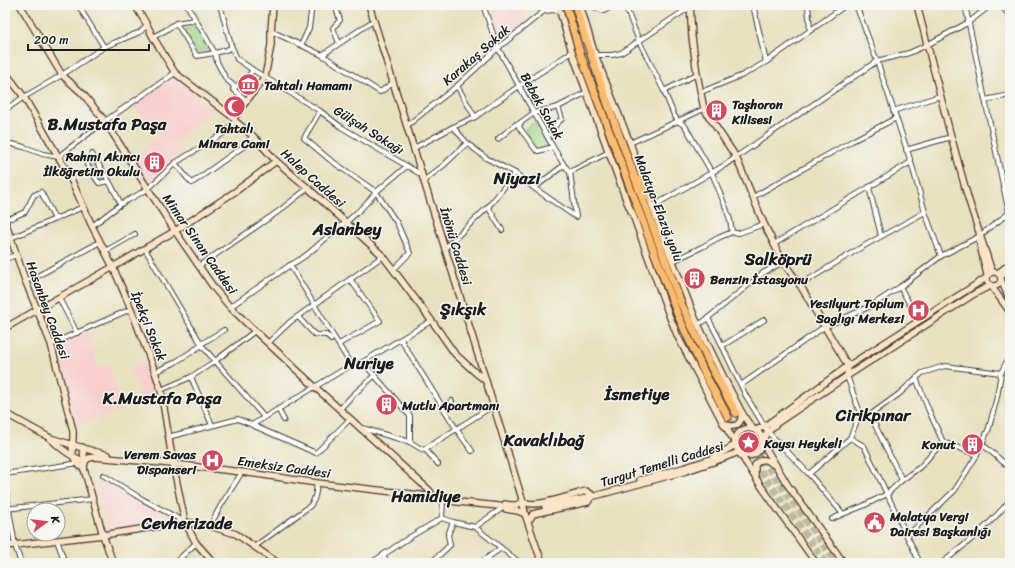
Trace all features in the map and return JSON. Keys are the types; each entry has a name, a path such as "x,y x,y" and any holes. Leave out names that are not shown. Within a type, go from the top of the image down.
{"highway":[{"path":"566,5 581,54 680,319 705,374 728,417"},
{"name":"Malatya-Elazığ yolu","path":"575,5 630,165 681,303 711,367 738,412"},
{"path":"630,165 650,197"}],"main road":[{"name":"Mimar Sinan Caddesi","path":"20,5 62,75 83,94 105,122 175,232 214,288 230,307 438,499"},
{"path":"234,120 265,77 271,45 273,5"},
{"name":"İnönü Caddesi","path":"369,5 525,501"},
{"name":"İnönü Caddesi","path":"372,5 487,382 518,477 525,501 525,514 543,563"},
{"path":"580,5 596,55 698,324 724,378 738,412 742,417 736,426 732,427 723,423"},
{"path":"917,5 926,45 979,236 987,283 991,286 1010,312"},
{"path":"137,6 153,37 175,73"},
{"path":"690,6 692,38 704,109 736,157 764,224 783,262 800,286 848,366 847,376"},
{"path":"559,8 572,52 647,250 658,285 675,329 688,357 739,452 816,563"},
{"name":"İpekçi Sokak","path":"5,72 24,97 70,177 92,226 113,267 131,309 161,390 168,437 185,522 196,543 214,563"},
{"name":"Halep Caddesi","path":"175,73 253,136 276,161 346,222 382,256 455,354 487,382"},
{"path":"5,328 175,232 276,161"},
{"path":"614,166 619,170 629,195 635,201"},
{"name":"Hasanbey Caddesi","path":"5,221 24,280 51,344 73,431 73,456"},
{"path":"979,236 1010,300"},
{"path":"998,275 1010,264"},
{"path":"735,444 736,436 742,430 748,428 755,430 765,426 848,366 921,320 986,277 988,274 998,275 1010,270"},
{"path":"739,452 746,456 757,453 768,432 777,423 974,294 991,286 995,287 999,284 998,275"},
{"path":"738,412 759,433 762,441 787,484 844,563"},
{"path":"5,413 50,438 93,451 128,459"},
{"path":"50,438 79,460 85,461 95,456 128,459"},
{"name":"Turgut Temelli Caddesi","path":"735,444 711,459 591,495 545,507 686,471 739,452"},
{"path":"82,447 85,461 84,469 112,563"},
{"path":"73,456 77,464 84,469"},
{"name":"Emeksiz Caddesi","path":"128,459 420,495 450,503 501,509 515,506 525,501"},
{"path":"755,476 755,465 761,460 766,460 776,466"},
{"name":"Turgut Temelli Caddesi","path":"525,501 534,504 551,501 586,491 591,495"},
{"name":"Turgut Temelli Caddesi","path":"530,519 533,514 588,502 591,495"},
{"name":"Emeksiz Caddesi","path":"438,499 447,498 511,507 525,514"},
{"path":"525,501 543,563"},
{"path":"534,504 534,508 537,513"},
{"path":"66,539 103,535 185,522 210,526 236,534 278,563"},
{"path":"5,546 40,542"}],"street":[{"path":"78,5 104,47"},
{"path":"188,5 195,20 215,53 226,79 247,101"},
{"name":"Gülşah Sokağı","path":"220,5 236,59 320,111 341,127 424,177"},
{"path":"301,45 309,28 312,5"},
{"path":"335,5 340,20 333,28 339,43"},
{"name":"Bebek Sokak","path":"484,5 498,48 553,147 570,172 576,217 534,188"},
{"path":"594,6 604,11 614,5"},
{"path":"625,5 639,41 664,91 674,115 678,121 685,126 712,173 726,208 732,232"},
{"path":"753,5 766,62"},
{"path":"808,5 810,30"},
{"path":"701,92 743,75 766,62 846,5"},
{"path":"856,5 877,61 911,162 925,212 941,256"},
{"path":"741,385 824,328 871,306 900,287 941,256 979,236 1009,212 984,100 970,22 965,5"},
{"path":"653,206 725,165 877,61 909,53 926,45 970,22 991,5"},
{"path":"1001,5 1010,16"},
{"path":"596,55 612,55 621,53 690,6"},
{"name":"Karakaş Sokak","path":"409,124 457,86 498,48 544,11 559,8"},
{"path":"153,37 176,23 195,20"},
{"path":"322,54 373,21"},
{"path":"176,23 197,56 215,53 231,48 231,45"},
{"path":"5,110 104,47 140,32 147,25"},
{"path":"271,32 322,54 380,92 393,84"},
{"path":"416,147 475,117 519,86 572,52"},
{"path":"235,87 253,70"},
{"path":"5,144 12,144 43,154 59,157 105,122 175,73"},
{"path":"664,91 697,74"},
{"path":"5,83 10,78"},
{"path":"457,86 475,117"},
{"path":"498,139 516,124 520,124 534,113 558,107 587,92"},
{"path":"984,100 1010,95"},
{"path":"893,111 940,96"},
{"path":"548,136 562,119 558,107"},
{"path":"630,144 704,109"},
{"path":"320,111 304,138 329,159 376,192 397,223 410,253 393,270"},
{"path":"753,197 896,118"},
{"path":"92,226 121,204 148,189 175,163 224,133 234,120"},
{"path":"520,124 536,150 538,151 553,147"},
{"path":"453,127 467,143 486,158 515,173 534,188 564,164"},
{"path":"175,163 192,183 244,146 253,136"},
{"path":"906,150 951,137"},
{"path":"424,177 444,164 467,143"},
{"path":"570,172 609,152"},
{"path":"109,181 99,183 87,165 92,154 109,181 121,204"},
{"path":"774,244 911,162"},
{"path":"230,307 290,266 300,261 346,222 372,198 376,192 407,166"},
{"path":"446,246 488,207 515,173"},
{"path":"869,187 881,236"},
{"path":"199,266 279,211 308,188"},
{"path":"5,218 11,218 26,212 34,195 41,192 55,219"},
{"path":"10,238 55,219 83,205"},
{"path":"488,207 502,230"},
{"path":"800,286 881,236 925,212"},
{"path":"673,260 732,232 739,233 764,224"},
{"path":"104,251 136,234"},
{"path":"24,280 32,279 100,242"},
{"path":"145,249 202,345 264,417"},
{"path":"5,259 16,255"},
{"path":"268,343 290,322 382,256"},
{"path":"698,324 703,322 763,273 783,262"},
{"path":"290,266 351,365"},
{"path":"339,344 380,321 350,279"},
{"path":"900,287 910,305 921,320"},
{"path":"59,298 77,333"},
{"path":"51,344 131,309"},
{"path":"298,317 314,334 328,335 331,340"},
{"path":"708,318 746,396 768,432 809,474 843,514"},
{"path":"722,346 764,320"},
{"path":"252,425 351,365 361,363 431,321"},
{"path":"155,372 174,363 224,330"},
{"path":"161,390 191,377 255,331"},
{"path":"401,340 472,452"},
{"path":"907,536 955,490 977,455 989,428 997,398 1001,373 1010,355"},
{"path":"361,363 375,375 410,416 410,442"},
{"path":"860,413 870,415 899,394 922,373 945,366 1001,373"},
{"path":"340,409 350,397 375,375"},
{"path":"809,474 850,438 860,413 847,376"},
{"path":"191,377 212,425"},
{"path":"916,378 943,442 977,455"},
{"path":"443,407 452,401"},
{"path":"425,449 494,405"},
{"path":"278,409 284,420"},
{"path":"870,415 902,480"},
{"path":"168,437 238,419 316,453 350,419"},
{"path":"360,428 410,442 423,450 425,449 438,464"},
{"path":"850,438 864,446 920,563"},
{"path":"832,519 887,494 902,480 920,467 943,442"},
{"path":"982,444 1010,468"},
{"path":"5,474 77,464 85,461"},
{"path":"210,526 242,472"},
{"path":"103,475 142,499 185,522"},
{"path":"254,547 310,506 313,502 317,483"},
{"path":"5,486 7,509 15,545 21,563"},
{"path":"7,509 93,499"},
{"path":"438,499 442,518"},
{"path":"942,563 977,535 1010,500"},
{"path":"475,527 501,509"},
{"path":"442,518 452,522 475,527 520,563"},
{"path":"371,563 442,518"},
{"path":"431,563 450,545 448,535 452,522"},
{"path":"58,542 65,563"},
{"path":"175,563 196,543"},
{"path":"480,563 501,548"},
{"path":"383,555 388,563"}],"shaded area":[{"path":"491,5 521,5 526,22 503,42"},
{"path":"171,78 177,79 211,107 175,144 185,157 175,163 150,184 130,159 159,137 133,105"},
{"path":"88,329 98,368 109,365 123,409 76,427 55,346"},
{"path":"148,362 158,392 140,398 130,367"},
{"path":"101,478 159,513 154,525 109,532 95,485"}],"green space":[{"path":"196,24 210,48 197,53 183,31"},
{"path":"535,122 550,148 538,152 525,129"},
{"path":"96,163 106,180 99,182 90,166"},
{"path":"749,435 755,438 758,444 755,450 749,453 743,450 740,444 743,438"}],"tunnel":[{"path":"736,413 769,469 836,563"},
{"path":"728,417 763,474 826,563"},
{"path":"509,507 545,507"}],"place":[{"name":"Tahtalı Hamamı","path":"249,85"},
{"name":"Tahtalı Minare Cami","path":"234,106"},
{"name":"Taşhoron Kilisesi","path":"716,111"},
{"name":"Rahmi Akıncı İlköğretim Okulu","path":"155,163"},
{"name":"Benzin İstasyonu","path":"695,279"},
{"name":"Yesilyurt Toplum Saglıgı Merkezi","path":"919,310"},
{"name":"Mutlu Apartmanı","path":"386,405"},
{"name":"Kaysı Heykeli","path":"749,443"},
{"name":"Konut","path":"972,444"},
{"name":"Verem Savas Dispanseri","path":"212,461"},
{"name":"Malatya Vergi Dairesi Başkanlığı","path":"874,523"}],"district":[{"name":"B.Mustafa Paşa","path":"107,124"},
{"name":"Niyazi","path":"517,178"},
{"name":"Aslanbey","path":"347,229"},
{"name":"Salköprü","path":"778,259"},
{"name":"Şıkşık","path":"463,309"},
{"name":"Nuriye","path":"369,363"},
{"name":"İsmetiye","path":"637,394"},
{"name":"K.Mustafa Paşa","path":"162,398"},
{"name":"Cirikpınar","path":"873,415"},
{"name":"Kavaklıbağ","path":"544,440"},
{"name":"Hamidiye","path":"426,496"},
{"name":"Cevherizade","path":"187,523"}]}
